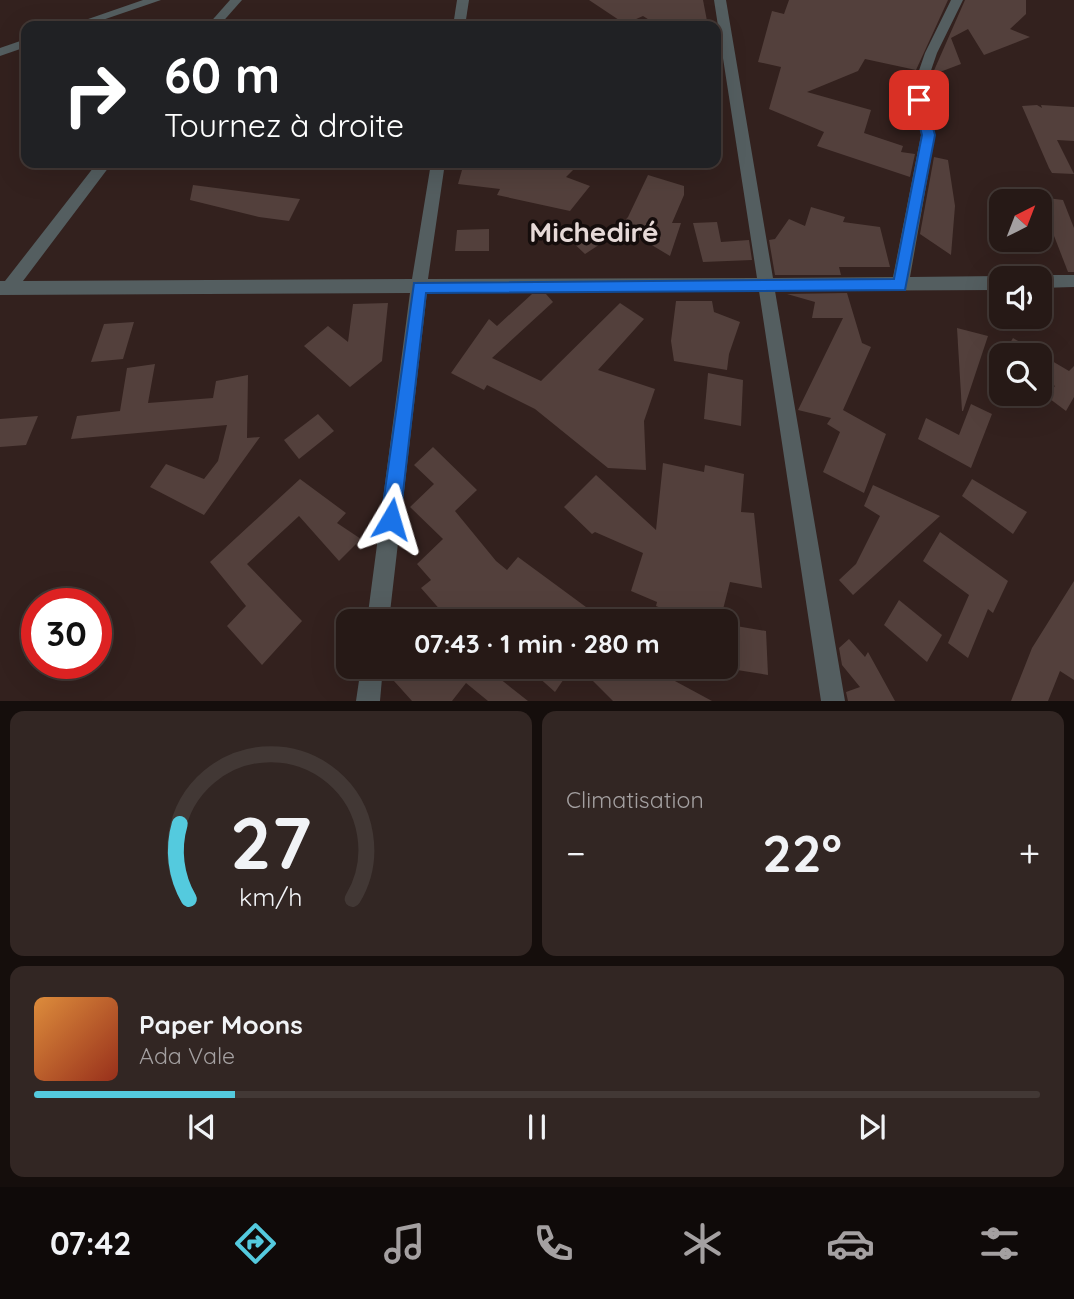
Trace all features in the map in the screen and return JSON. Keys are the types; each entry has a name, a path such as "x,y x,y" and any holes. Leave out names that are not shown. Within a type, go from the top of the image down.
{"street":[{"path":"90,21 155,0"},
{"path":"217,21 236,0"},
{"path":"460,21 463,0"},
{"path":"720,0 833,701"},
{"path":"900,285 928,135 919,88 931,53 957,0"},
{"path":"0,52 21,45"},
{"path":"5,288 101,168"},
{"path":"379,609 419,288 437,168"},
{"path":"1052,282 1074,281"},
{"path":"5,288 989,283"},
{"path":"368,701 371,679"}],"building":[{"path":"589,0 703,0 707,21 651,21 643,16 632,21 620,21"},
{"path":"789,0 948,0 916,70 865,59 858,71 807,92 871,110 864,133 903,146 901,152 915,154 910,177 817,146 824,132 769,109 781,67 758,62 772,11 784,14"},
{"path":"965,0 1026,0 1026,14 1010,29 1030,37 984,55 968,29 951,38 961,64 932,75"},
{"path":"1037,105 1042,108 1041,105 1074,107 1074,141 1057,140 1074,174 1052,173 1049,168 1022,106"},
{"path":"934,157 948,160 955,206 951,255 920,234"},
{"path":"463,168 575,168 566,177 590,186 570,211 497,195 500,189 458,184"},
{"path":"648,175 684,186 684,195 672,223 681,223 670,256 620,226 628,217"},
{"path":"193,185 300,199 289,221 259,217 190,200"},
{"path":"1052,199 1063,200 1074,228 1074,272 1068,272 1052,231"},
{"path":"811,207 845,217 843,222 880,227 890,267 839,267 841,275 775,275 769,240 775,239 789,219 805,226"},
{"path":"717,222 721,242 749,240 752,260 703,262 693,223"},
{"path":"581,227 595,227 608,239 585,254 566,236"},
{"path":"489,229 489,251 455,251 457,230"},
{"path":"847,293 862,343 871,347 843,410 886,434 864,493 823,472 840,432 827,424 831,418 798,410 843,318 812,318 815,302 787,294"},
{"path":"532,294 546,294 553,302 492,358 541,381 620,303 644,319 598,370 655,389 644,421 646,470 608,468 535,409 487,385 484,390 451,373 489,319 497,326"},
{"path":"676,301 712,301 714,312 740,322 729,354 727,370 674,361 671,341"},
{"path":"388,303 382,361 350,387 304,346 328,326 348,342 353,304"},
{"path":"134,322 123,359 91,362 104,324"},
{"path":"957,328 988,336 963,411 962,411"},
{"path":"1052,361 1069,371 1074,366 1074,397 1066,411 1052,400 1052,389 1055,386 1052,384"},
{"path":"155,364 148,403 213,398 216,381 248,375 247,438 260,437 204,515 150,487 166,464 204,479 218,461 227,425 71,439 77,416 120,411 127,368"},
{"path":"708,373 743,380 741,426 704,419"},
{"path":"971,404 992,414 971,468 918,439 926,418 959,435"},
{"path":"318,414 334,431 299,459 284,440"},
{"path":"38,416 26,445 0,447 0,419"},
{"path":"433,447 477,490 455,511 496,561 507,570 518,557 589,609 439,609 421,588 431,580 417,564 443,539 410,507 434,484 414,465"},
{"path":"663,463 704,472 705,465 744,474 741,512 754,513 762,588 730,582 723,609 663,609 656,606 657,602 631,591 643,553 595,532 592,534 564,507 596,475 656,530"},
{"path":"300,479 346,513 337,523 361,539 339,561 299,516 247,564 302,621 262,665 227,626 246,606 210,562"},
{"path":"972,479 1027,512 1013,534 962,496"},
{"path":"873,485 940,516 853,595 839,580 856,564 880,516 864,506"},
{"path":"940,532 1008,581 993,613 988,609 968,658 948,643 969,595 923,561"},
{"path":"1074,581 1074,680 1060,671 1048,701 1011,701 1032,648"},
{"path":"899,600 942,635 927,662 884,625"},
{"path":"738,626 766,631 768,675 738,670"},
{"path":"849,639 865,657 868,652 895,701 848,701 846,692 860,687 842,665 839,648"},
{"path":"392,679 500,679 528,701 488,701 466,683 452,701 412,701"},
{"path":"540,679 564,679 555,692"},
{"path":"591,679 671,679 712,701 613,701"}],"district":[{"name":"Michediré","path":"594,231"}],"route":[{"path":"391,519 419,288 900,285 928,135 919,100"}]}
